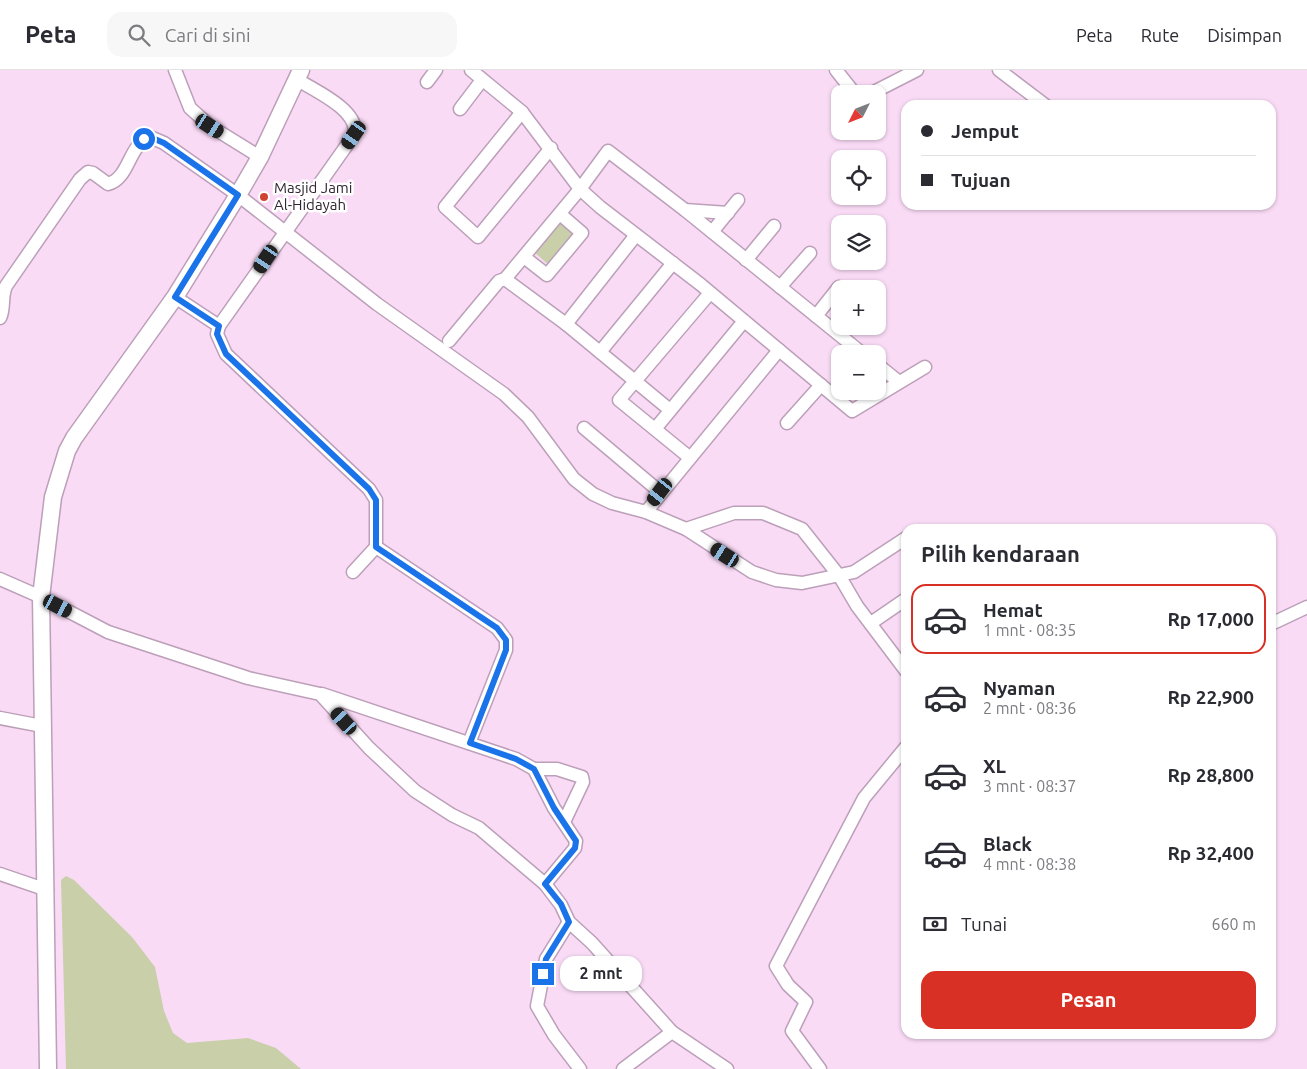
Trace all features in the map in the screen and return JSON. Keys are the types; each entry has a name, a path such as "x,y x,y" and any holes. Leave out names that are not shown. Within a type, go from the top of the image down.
{"street":[{"path":"175,70 190,108 210,126 260,157"},
{"path":"427,82 436,70"},
{"path":"471,70 522,112 580,188 600,207 710,293 852,411 926,367"},
{"path":"836,70 848,85"},
{"path":"886,86 917,70"},
{"path":"1000,70 1039,100"},
{"path":"48,1069 47,890 42,726 41,597 53,497 67,451 84,422 175,297 238,195 260,157 299,75 342,108 354,121 356,127 354,135 219,326 217,334 226,354 369,489 376,500 376,547 353,572"},
{"path":"460,109 482,80"},
{"path":"522,112 445,207 478,237 551,148"},
{"path":"0,318 4,310 3,294 6,286 80,179 88,172 93,173 108,184 113,183 118,178 138,144 150,137 164,143 238,195 378,304 504,394 528,417 574,480 593,494 612,503 646,512 686,529 752,572 776,580 802,583 840,577 854,572 901,541"},
{"path":"449,341 499,281 505,279 560,214 608,151 685,210 852,345"},
{"path":"712,232 738,200"},
{"path":"685,210 728,213"},
{"path":"524,257 547,275 582,233 560,214"},
{"path":"746,260 774,226"},
{"path":"566,324 636,235"},
{"path":"780,287 810,252"},
{"path":"600,352 672,264"},
{"path":"505,279 566,324 670,410"},
{"path":"689,457 619,400 710,293"},
{"path":"175,297 219,326"},
{"path":"816,316 831,297"},
{"path":"655,429 744,321"},
{"path":"646,512 660,492 779,350"},
{"path":"886,372 898,382"},
{"path":"786,423 822,385"},
{"path":"584,428 660,492"},
{"path":"686,529 734,514 763,513 802,529 840,577 857,606 901,664"},
{"path":"376,547 497,628 506,640 506,650 470,743"},
{"path":"0,579 41,597 108,632 178,657 248,678 320,694 516,759 534,769 557,769 582,777 582,782 564,822"},
{"path":"871,623 901,602"},
{"path":"1276,622 1307,607"},
{"path":"320,694 369,748 415,791 452,815 479,828 545,884 561,904 569,922 592,943 672,1032 727,1069"},
{"path":"1,720 42,726"},
{"path":"820,1069 792,1031 806,1002 788,985 776,966 864,798 901,753"},
{"path":"534,769 576,841 575,848 545,884"},
{"path":"0,874 47,890"},
{"path":"569,922 546,959 537,1006 554,1035 580,1069"},
{"path":"623,1069 672,1032"}],"green space":[{"path":"559,221 576,236 550,266 533,251"},
{"path":"66,876 74,880 132,937 155,967 164,1011 173,1033 187,1043 248,1038 276,1048 301,1069 66,1069 61,880"}],"place":[{"name":"Masjid Jami Al-Hidayah","path":"264,197"}],"route":[{"path":"144,139 150,137 164,143 238,195 175,297 219,326 217,334 226,354 369,489 376,500 376,547 497,628 506,640 506,650 470,743 516,759 534,769 554,808 576,841 575,848 545,884 561,904 569,922 546,959 543,974"}]}
